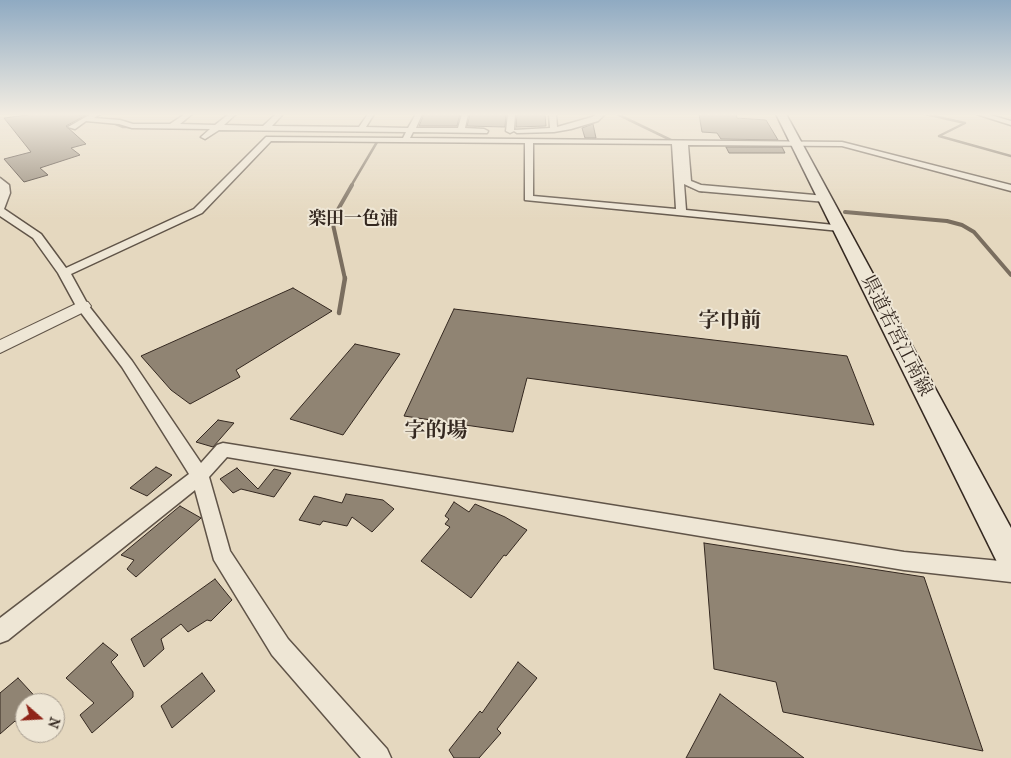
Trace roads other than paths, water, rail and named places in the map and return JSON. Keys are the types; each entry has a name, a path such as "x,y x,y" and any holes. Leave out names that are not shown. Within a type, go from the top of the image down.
{"main road":[{"name":"県道若宮江南線","path":"800,149 1011,558"}],"street":[{"path":"64,273 198,211 259,149"},
{"path":"528,149 528,198 840,228"},
{"path":"677,149 681,213"},
{"path":"684,149 687,182 698,188 826,199"},
{"path":"863,149 1011,188"},
{"path":"0,181 4,185 5,193 0,209 37,236 64,273 82,306 127,364 200,476 221,554 259,616 280,647 378,758"},
{"path":"0,347 82,306"},
{"path":"0,632 200,476 223,450 904,561 1011,572"}],"waterway":[{"path":"351,186 373,149"},
{"path":"987,149 1011,156"},
{"path":"683,179 684,183 688,185"},
{"path":"345,279 332,220 352,185"},
{"path":"688,185 702,191"},
{"path":"845,212 947,221 962,225 974,232 1011,275"},
{"path":"339,313 345,279"}],"district":[{"name":"楽田一色浦","path":"353,220"},
{"name":"字巾前","path":"730,322"},
{"name":"字的場","path":"436,432"}]}
